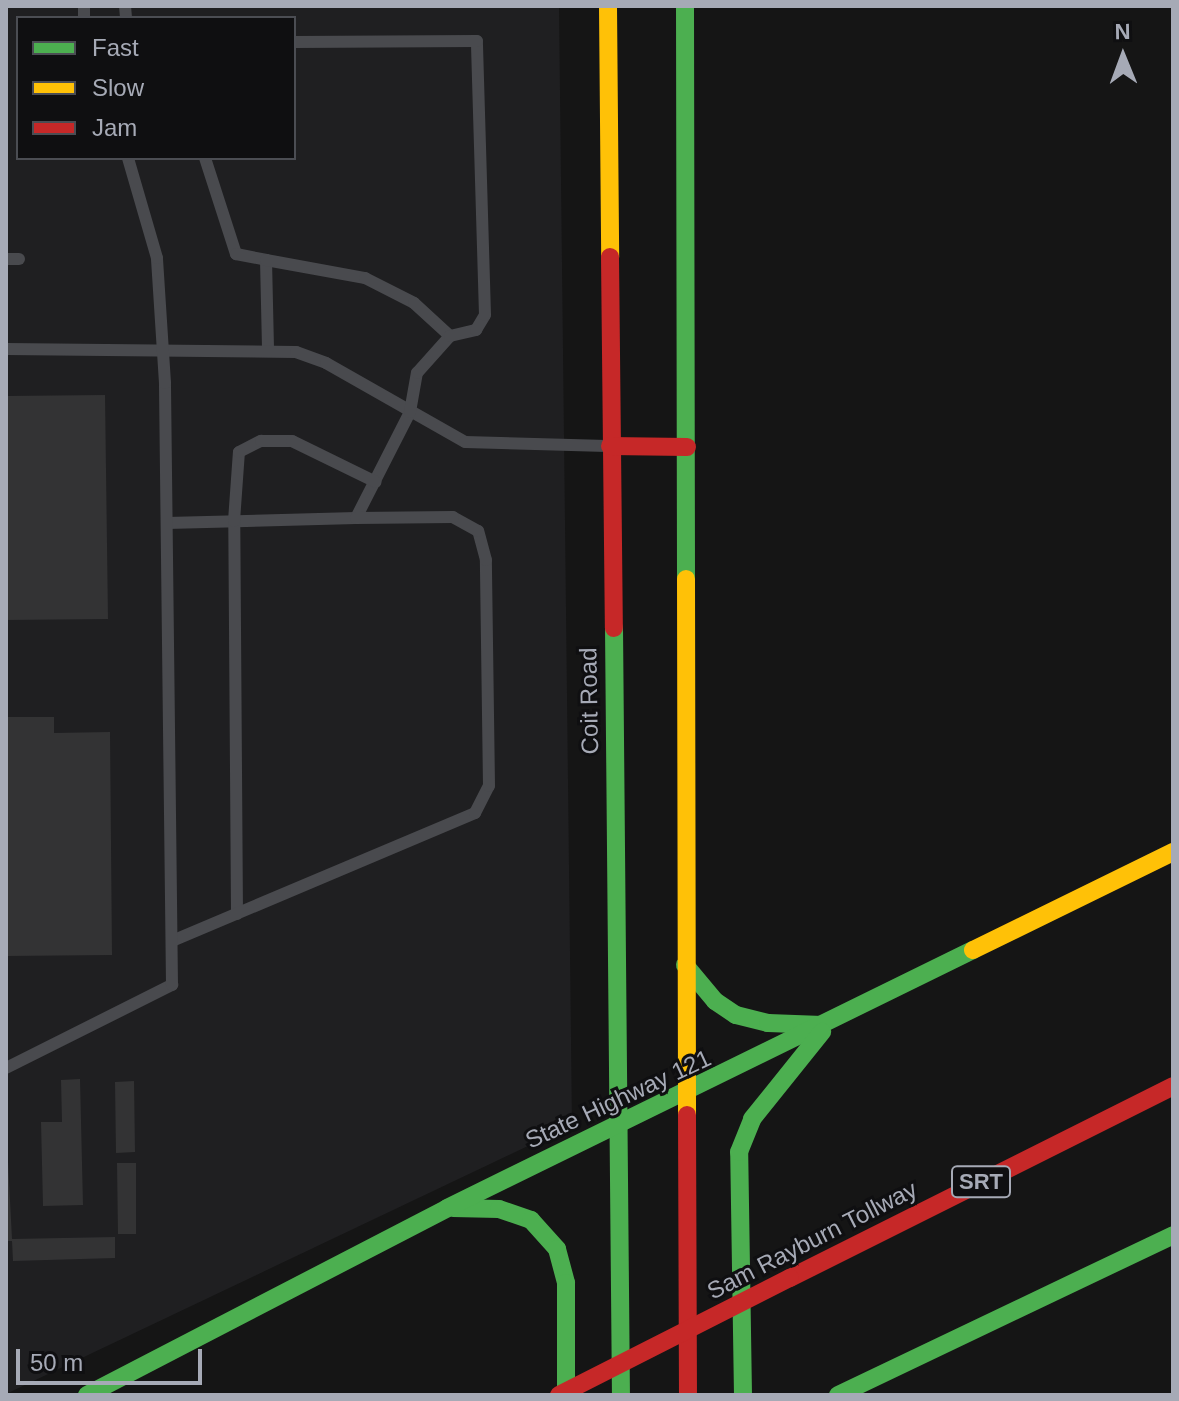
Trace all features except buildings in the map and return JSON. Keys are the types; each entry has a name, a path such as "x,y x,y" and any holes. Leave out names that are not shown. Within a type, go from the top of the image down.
{"main road":[{"name":"Coit Road","path":"608,6 621,1395"},
{"path":"685,6 688,1395"},
{"path":"610,446 687,447"},
{"name":"State Highway 121","path":"87,1395 447,1208 686,1095 1173,852"},
{"path":"685,965 715,1001 736,1015 768,1023 828,1025"},
{"path":"743,1395 739,1152 752,1119 828,1025"},
{"name":"Sam Rayburn Tollway","path":"559,1395 1173,1086"},
{"path":"447,1208 499,1209 531,1220 557,1249 566,1283 566,1395"},
{"path":"838,1395 1173,1235"}],"lane":[{"path":"296,42 477,41 485,315 476,330 450,336 417,373 410,412 356,518"},
{"path":"6,1068 172,985 163,347 155,245 129,160"},
{"path":"206,160 236,254 365,278 414,303 450,336"},
{"path":"266,260 268,349"},
{"path":"6,349 268,349 326,363 446,435 490,446 610,446"},
{"path":"237,914 234,521 239,452 261,441 292,441 376,482"},
{"path":"167,523 453,517 478,531 486,560 489,786 475,813 172,941"}],"shaded area":[{"path":"6,6 559,6 572,1125 6,1394"}],"traffic: fast":[{"path":"685,6 686,579"},
{"path":"614,628 621,1395"},
{"path":"87,1395 447,1208 973,950"},
{"path":"685,965 715,1001 736,1015 768,1023 822,1025"},
{"path":"743,1395 739,1152 752,1119 822,1032"},
{"path":"453,1208 499,1209 531,1220 557,1249 566,1283 566,1395"},
{"path":"838,1395 1173,1235"}],"traffic: slow":[{"path":"608,6 610,257"},
{"path":"686,579 687,1115"},
{"path":"973,950 1173,852"}],"traffic: jam":[{"path":"610,257 614,628"},
{"path":"610,446 687,447"},
{"path":"790,1278 1173,1086"},
{"path":"687,1115 688,1395"},
{"path":"559,1395 790,1278"}]}
